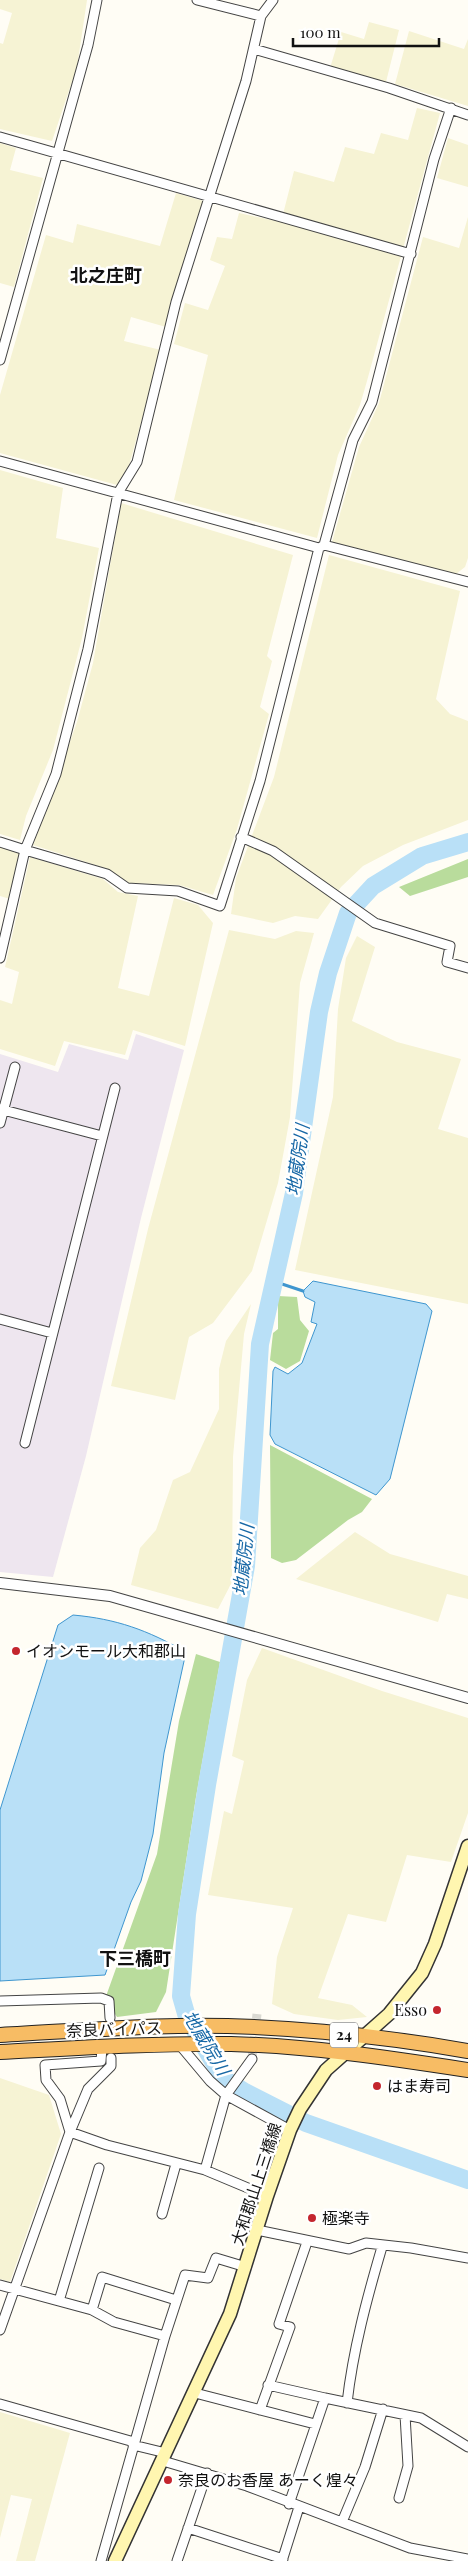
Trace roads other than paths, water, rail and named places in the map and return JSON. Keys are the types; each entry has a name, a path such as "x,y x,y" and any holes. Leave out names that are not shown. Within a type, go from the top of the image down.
{"highway":[{"name":"奈良バイパス","path":"0,2035 178,2026 220,2027 364,2037 468,2051"},
{"name":"奈良バイパス","path":"0,2052 106,2052 183,2044 233,2044 346,2052 468,2070"}],"main road":[{"name":"大和郡山上三橋線","path":"115,2561 195,2393 230,2314 267,2196 291,2128 300,2109 326,2070 389,2014 422,1973 464,1875 468,1846"}],"street":[{"path":"0,360 88,46 97,0"},
{"path":"197,0 261,16"},
{"path":"0,958 25,850 58,764 88,649 118,493 137,462 176,302 246,81 261,16 273,0"},
{"path":"254,49 389,88 468,115"},
{"path":"0,842 107,874 127,888 178,892 220,906 240,838 260,781 322,547 353,440 372,402 434,159 450,108"},
{"path":"0,137 410,254"},
{"path":"0,461 322,547 468,582"},
{"path":"240,838 273,851 360,915 375,923 450,946 447,962 468,968"},
{"path":"0,1123 15,1067"},
{"path":"25,1443 115,1088"},
{"path":"2,1110 102,1136"},
{"path":"0,1319 52,1333"},
{"path":"0,1583 110,1596 468,1698"},
{"path":"0,2001 101,1998 109,2001 110,2018"},
{"path":"183,2044 210,2080 291,2128"},
{"path":"70,2132 60,2099 46,2080 44,2064 101,2061 106,2052"},
{"path":"0,2330 70,2132 88,2089 111,2066 106,2052"},
{"path":"205,2170 228,2092 252,2059"},
{"path":"70,2132 107,2145 205,2170 267,2196"},
{"path":"162,2214 176,2164"},
{"path":"59,2301 99,2168"},
{"path":"257,2230 307,2242 349,2249 366,2243 382,2247 411,2248 468,2258"},
{"path":"260,2410 290,2327 278,2324 307,2242"},
{"path":"348,2403 350,2377 366,2304 382,2247"},
{"path":"101,2561 164,2336 185,2276 208,2278 216,2258 246,2267"},
{"path":"92,2310 102,2277 176,2300"},
{"path":"0,2285 92,2310 114,2322 164,2336"},
{"path":"268,2385 421,2418 468,2447"},
{"path":"195,2393 315,2424"},
{"path":"290,2504 325,2398"},
{"path":"0,2404 133,2444 410,2548 468,2559"},
{"path":"342,2522 365,2467 383,2410"},
{"path":"400,2498 408,2466 405,2415"},
{"path":"177,2561 207,2473"},
{"path":"188,2528 283,2560 299,2507"}],"water":[{"path":"313,1281 426,1304 432,1311 390,1479 376,1495 275,1444 270,1435 273,1371 275,1367 288,1374 302,1363 317,1324 311,1322 315,1302 305,1297 303,1291"},
{"path":"73,1615 104,1619 131,1627 186,1652 164,1753 153,1834 141,1881 131,1902 105,1975 0,1981 0,1810 58,1625"}],"waterway":[{"name":"地蔵院川","path":"468,842 422,856 373,886 348,913 328,973 319,1012 294,1193 260,1344 246,1566 207,1785 187,1914 181,1996 187,2017 226,2080 245,2092 306,2123 468,2180"},
{"path":"273,1281 303,1291"}],"tunnel":[{"path":"252,2059 257,2014"}],"place":[{"name":"イオンモール大和郡山","path":"16,1651"},
{"name":"Esso","path":"437,2010"},
{"name":"はま寿司","path":"377,2086"},
{"name":"極楽寺","path":"312,2218"},
{"name":"奈良のお香屋 あーく煌々","path":"168,2480"}],"district":[{"name":"北之庄町","path":"106,276"},
{"name":"下三橋町","path":"135,1959"}]}
